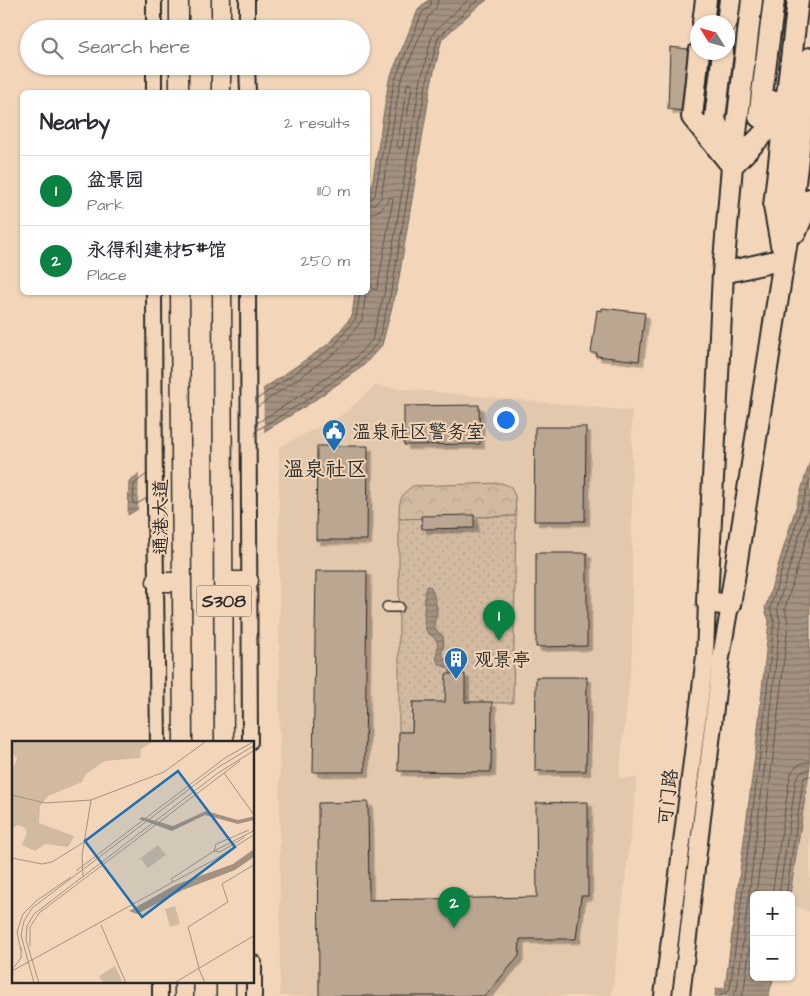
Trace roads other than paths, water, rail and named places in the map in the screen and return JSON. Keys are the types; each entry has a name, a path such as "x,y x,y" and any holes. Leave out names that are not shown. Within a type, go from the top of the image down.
{"highway":[{"path":"704,15 706,0"},
{"path":"716,15 718,0"},
{"path":"728,15 730,0"},
{"path":"732,166 727,120 741,0"},
{"path":"752,0 732,166 723,273 707,602 730,605 792,208 810,58"},
{"path":"732,166 749,125 764,0"},
{"path":"732,166 758,126 774,0"},
{"path":"732,166 769,128 784,0"},
{"path":"784,259 774,206 798,0"},
{"path":"784,259 783,205 808,0"},
{"path":"699,60 692,117 732,166"},
{"path":"710,60 703,118 732,166"},
{"path":"722,60 715,119 732,166"},
{"path":"784,259 803,202 810,148"},
{"path":"784,259 810,199"},
{"path":"723,273 784,259"}],"main road":[{"path":"179,0 179,20"},
{"path":"221,0 221,20"},
{"path":"179,75 179,90"},
{"path":"221,75 221,90"},
{"name":"通港大道","path":"180,295 183,741"},
{"name":"S308","path":"222,295 224,741"},
{"path":"224,581 249,581"},
{"path":"156,582 182,582"},
{"name":"可门路","path":"663,996 705,656 707,602"},
{"name":"可门路","path":"680,996 721,656 730,605"}],"street":[{"path":"154,0 154,20"},
{"path":"247,0 247,20"},
{"path":"154,75 154,90"},
{"path":"247,75 248,90"},
{"path":"154,295 154,504 158,741"},
{"path":"248,295 250,741"},
{"path":"387,607 399,607"}],"water":[{"path":"428,0 487,0 442,39 431,84 398,284 382,345 362,367 309,404 128,515 129,481 330,343 352,316 355,295 370,295 370,197 389,80 418,10"},
{"path":"810,461 810,765 791,891 750,891 750,981 773,981 768,996 715,996 716,989 725,988 757,739 769,621 765,609"},
{"path":"427,586 431,587 436,603 435,629 443,636 444,646 441,653 445,659 452,660 459,653 464,659 459,667 461,673 450,673 449,668 442,666 437,660 437,644 425,628 425,591"}],"place":[{"name":"温泉社区警务室","path":"334,452"},
{"name":"盆景园","path":"499,641"},
{"name":"观景亭","path":"456,680"},
{"name":"永得利建材5#馆","path":"454,928"}],"district":[{"name":"温泉社区","path":"325,469"}]}
